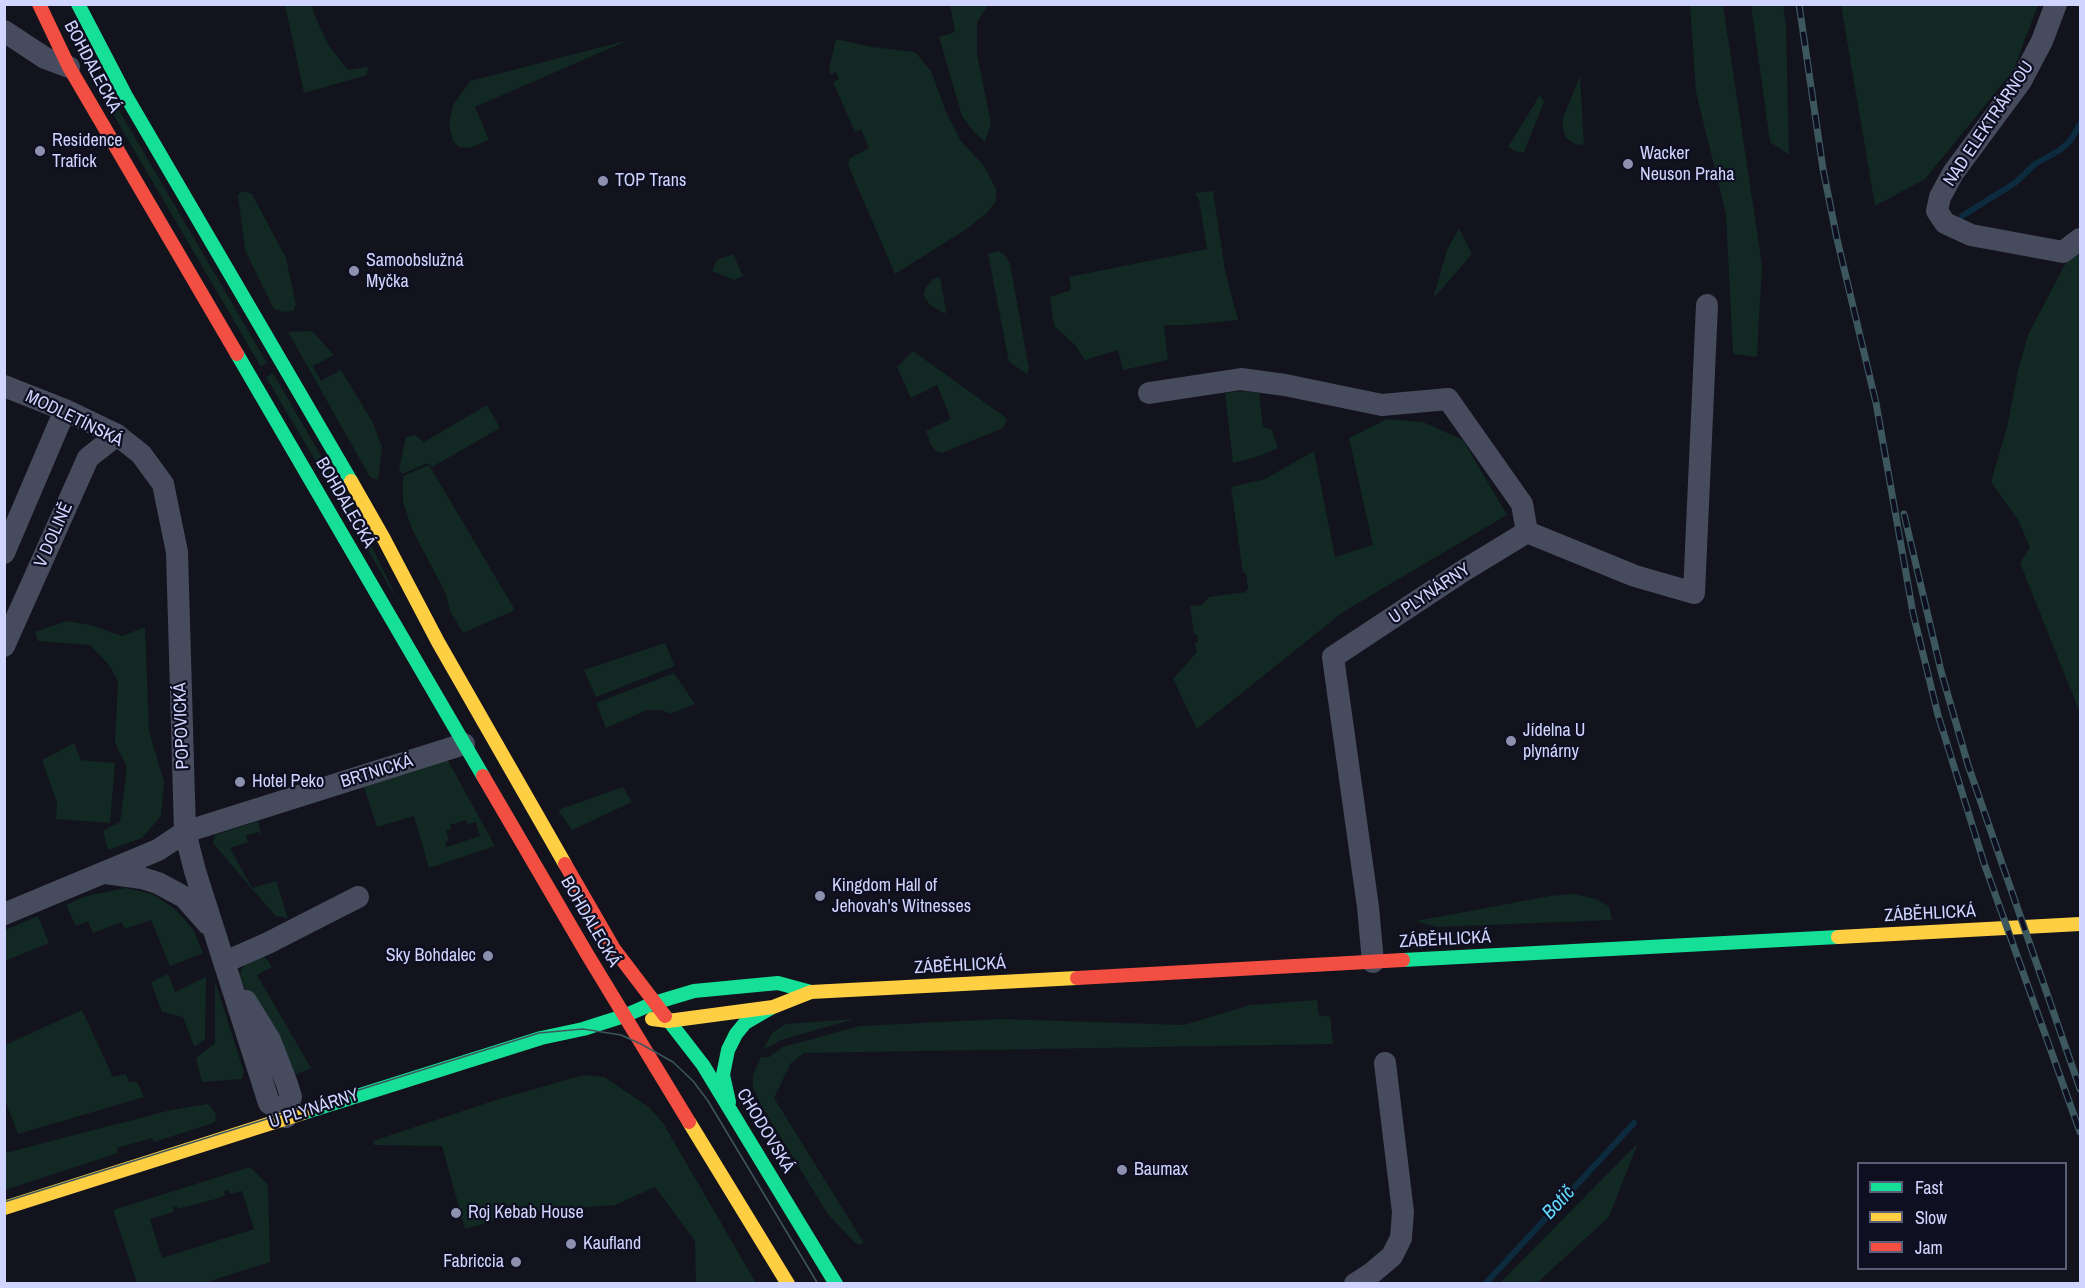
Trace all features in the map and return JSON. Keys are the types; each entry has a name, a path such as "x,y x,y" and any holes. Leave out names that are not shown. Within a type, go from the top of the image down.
{"main road":[{"name":"BOHDALECKÁ","path":"39,4 69,67 624,1016"},
{"name":"BOHDALECKÁ","path":"78,4 118,83 305,400 384,539 438,642 602,929 654,1003"},
{"name":"ZÁBĚHLICKÁ","path":"624,1016 669,1021 773,1006 812,992 2080,924"},
{"name":"ZÁBĚHLICKÁ","path":"624,1016 654,1003 694,991 778,983 812,992"},
{"name":"CHODOVSKÁ","path":"654,1003 703,1065 836,1284"},
{"path":"730,1108 723,1075 728,1050 745,1023 773,1006"},
{"name":"U PLYNÁRNY","path":"4,1208 285,1115 540,1038 583,1029 624,1016"},
{"path":"624,1016 788,1284"}],"street":[{"name":"NAD ELEKTRÁRNOU","path":"1937,236 1937,211 1940,197 1953,173 2021,81 2042,41 2056,4"},
{"path":"4,31 45,58 69,67"},
{"path":"1937,211 1945,222 1971,235 2072,245"},
{"path":"1149,393 1241,379 1285,385 1382,405 1448,399 1522,504 1527,532 1635,576 1694,593 1707,305"},
{"name":"MODLETÍNSKÁ","path":"4,386 65,410 117,435 141,454 163,484"},
{"path":"4,553 65,410"},
{"name":"V DOLINĚ","path":"4,646 88,458 117,435"},
{"name":"POPOVICKÁ","path":"163,484 177,552 185,832 195,871 269,1103 285,1115"},
{"name":"U PLYNÁRNY","path":"1373,962 1368,907 1333,657 1463,571 1527,532"},
{"name":"BRTNICKÁ","path":"185,832 465,744"},
{"path":"4,914 159,850 185,832"},
{"path":"103,873 142,878 158,883 184,897 215,933"},
{"path":"227,970 268,943 358,897"},
{"path":"1355,1284 1392,1256 1401,1238 1404,1212 1385,1063"}],"green space":[{"path":"285,5 312,5 329,46 348,70 368,67 367,75 304,93"},
{"path":"950,5 988,5 977,22 977,54 991,123 985,142 962,116 939,37 955,32"},
{"path":"1690,5 1723,5 1762,265 1757,357 1733,354 1726,214 1696,92"},
{"path":"1751,5 1783,5 1786,24 1789,155 1770,142"},
{"path":"1841,5 2038,5 2013,71 1925,179 1875,206"},
{"path":"836,39 872,47 915,52 931,71 946,112 961,141 984,166 996,189 996,201 987,213 965,230 895,274 848,165 850,158 869,148 861,129 855,132 833,82 839,79 836,72 830,74 829,69"},
{"path":"629,40 475,107 489,140 470,148 459,147 453,141 449,124 453,105 470,81"},
{"path":"1580,76 1584,145 1575,144 1566,138 1563,129 1563,118"},
{"path":"109,93 267,363 261,367 103,97"},
{"path":"1540,95 1544,102 1524,152 1519,153 1508,147"},
{"path":"242,191 252,194 286,258 296,305 293,311 284,312 274,309 245,250 238,195"},
{"path":"1213,191 1225,270 1238,320 1164,325 1168,360 1123,370 1118,350 1085,360 1075,345 1054,326 1050,297 1071,290 1069,277 1207,249 1199,200 1195,193"},
{"path":"1459,228 1472,254 1433,299 1447,250"},
{"path":"2080,248 2080,713 2020,563 2030,547 2018,520 1991,482 2008,423 2018,370 2028,335 2064,266"},
{"path":"998,251 1005,255 1010,264 1029,369 1027,374 1009,362 988,254"},
{"path":"733,254 743,276 734,280 712,271 717,260"},
{"path":"940,277 945,314 929,304 924,296 925,289 933,279"},
{"path":"312,331 334,355 313,366 321,381 341,370 373,423 382,447 378,480 370,477 288,332"},
{"path":"913,351 1005,417 1007,421 1003,428 942,453 936,451 926,431 951,419 937,385 911,398 897,367"},
{"path":"273,373 365,532 399,603 266,377"},
{"path":"1242,391 1259,393 1263,427 1272,430 1278,448 1260,456 1233,463 1225,393"},
{"path":"487,405 500,428 432,467 428,463 402,474 399,470 406,437 415,435 424,442"},
{"path":"1387,419 1423,422 1463,440 1507,515 1343,612 1197,729 1173,679 1197,652 1195,643 1198,642 1197,634 1194,634 1190,606 1202,605 1209,597 1246,592 1248,589 1246,573 1243,573 1231,487 1265,479 1314,451 1335,557 1373,545 1349,438"},
{"path":"429,465 515,610 463,633 450,611 446,594 412,529 403,502 403,476"},
{"path":"66,621 91,625 122,636 145,627 149,731 164,782 161,816 142,838 108,850 103,831 120,822 127,767 115,743 118,681 109,665 90,645 38,641 35,632"},
{"path":"665,643 675,666 596,697 584,670"},
{"path":"674,673 695,704 670,714 662,710 647,710 606,728 596,703"},
{"path":"74,743 81,760 115,763 110,823 56,819 57,803 42,760"},
{"path":"447,759 495,846 429,868 414,816 377,827 364,787","holes":["466,820 468,824 476,822 480,836 447,847 445,842 449,841 446,831 451,829 450,825"]},
{"path":"623,787 632,802 572,830 558,810"},
{"path":"258,821 262,838 259,832 246,835 248,842 230,848 252,888 276,881 288,918 276,916 213,843 215,835"},
{"path":"126,888 152,894 175,909 193,929 203,953 170,966 151,920 125,929 122,922 93,933 88,921 76,926 66,905 86,896"},
{"path":"1575,894 1596,899 1609,906 1612,920 1436,927 1416,921 1550,896"},
{"path":"38,916 49,943 5,961 5,930"},
{"path":"262,956 272,967 257,975 311,1068 290,1077 240,978 245,964"},
{"path":"168,974 175,992 206,977 205,1040 194,1047 183,1017 162,1012 151,982"},
{"path":"215,981 244,1072 242,1079 202,1082 196,1058 215,1043"},
{"path":"1317,1000 1319,1015 1330,1017 1333,1044 804,1053 791,1063 774,1098 864,1243 860,1245 855,1243 827,1213 760,1103 753,1087 753,1075 761,1057 769,1057 783,1047 860,1026 1002,1019 1184,1025 1250,1005"},
{"path":"82,1010 113,1077 126,1074 129,1082 137,1082 144,1097 18,1134 5,1100 5,1045"},
{"path":"854,1019 781,1040 764,1048 772,1033 785,1024"},
{"path":"584,1075 604,1077 650,1108 663,1123 756,1283 696,1283 695,1241 655,1187 615,1205 523,1212 465,1229 442,1146 374,1145 373,1141 499,1099"},
{"path":"208,1104 216,1114 215,1122 154,1142 152,1138 117,1148 118,1153 5,1190 5,1153 171,1110"},
{"path":"1638,1143 1609,1217 1537,1283 1500,1283"},
{"path":"250,1167 268,1185 270,1262 204,1283 137,1283 113,1210","holes":["228,1190 230,1194 242,1191 254,1229 162,1258 150,1219 174,1212 173,1207 177,1206 178,1209 216,1199 225,1195 224,1191"]}],"waterway":[{"path":"1962,216 2015,183 2035,164 2060,150 2070,141 2080,124"},
{"name":"Botič","path":"1485,1284 1634,1123"}],"tram line":[{"path":"4,1202 539,1033 583,1029 621,1035 641,1044 673,1062 693,1081 708,1101 818,1284"}],"railway":[{"path":"1799,4 1823,169 1837,239 1876,403 1913,613 1938,715 1984,863 2080,1132"},
{"path":"1904,514 1941,671 1968,765 2080,1089"}],"traffic: fast":[{"path":"78,4 126,96 351,481"},
{"path":"237,354 483,776"},
{"path":"1403,960 1838,937"},
{"path":"303,1113 541,1038 583,1029 694,991 778,983 811,992"},
{"path":"729,1102 723,1075 728,1050 745,1023 771,1008"},
{"path":"665,1016 703,1065 836,1284"}],"traffic: slow":[{"path":"351,481 438,642 565,864"},
{"path":"1838,937 2080,924"},
{"path":"652,1019 668,1021 773,1007 811,992 1077,978"},
{"path":"4,1208 303,1113"},
{"path":"689,1122 788,1284"}],"traffic: jam":[{"path":"39,4 69,67 237,354"},
{"path":"483,776 689,1122"},
{"path":"565,864 614,949 665,1016"},
{"path":"1077,978 1403,960"}],"place":[{"name":"Residence Trafick","path":"40,151"},
{"name":"Wacker Neuson Praha","path":"1628,164"},
{"name":"TOP Trans","path":"603,181"},
{"name":"Samoobslužná Myčka","path":"354,271"},
{"name":"Jídelna U plynárny","path":"1511,741"},
{"name":"Hotel Peko","path":"240,782"},
{"name":"Kingdom Hall of Jehovah's Witnesses","path":"820,896"},
{"name":"Sky Bohdalec","path":"488,956"},
{"name":"Baumax","path":"1122,1170"},
{"name":"Roj Kebab House","path":"456,1213"},
{"name":"Kaufland","path":"571,1244"},
{"name":"Fabriccia","path":"516,1262"}]}
